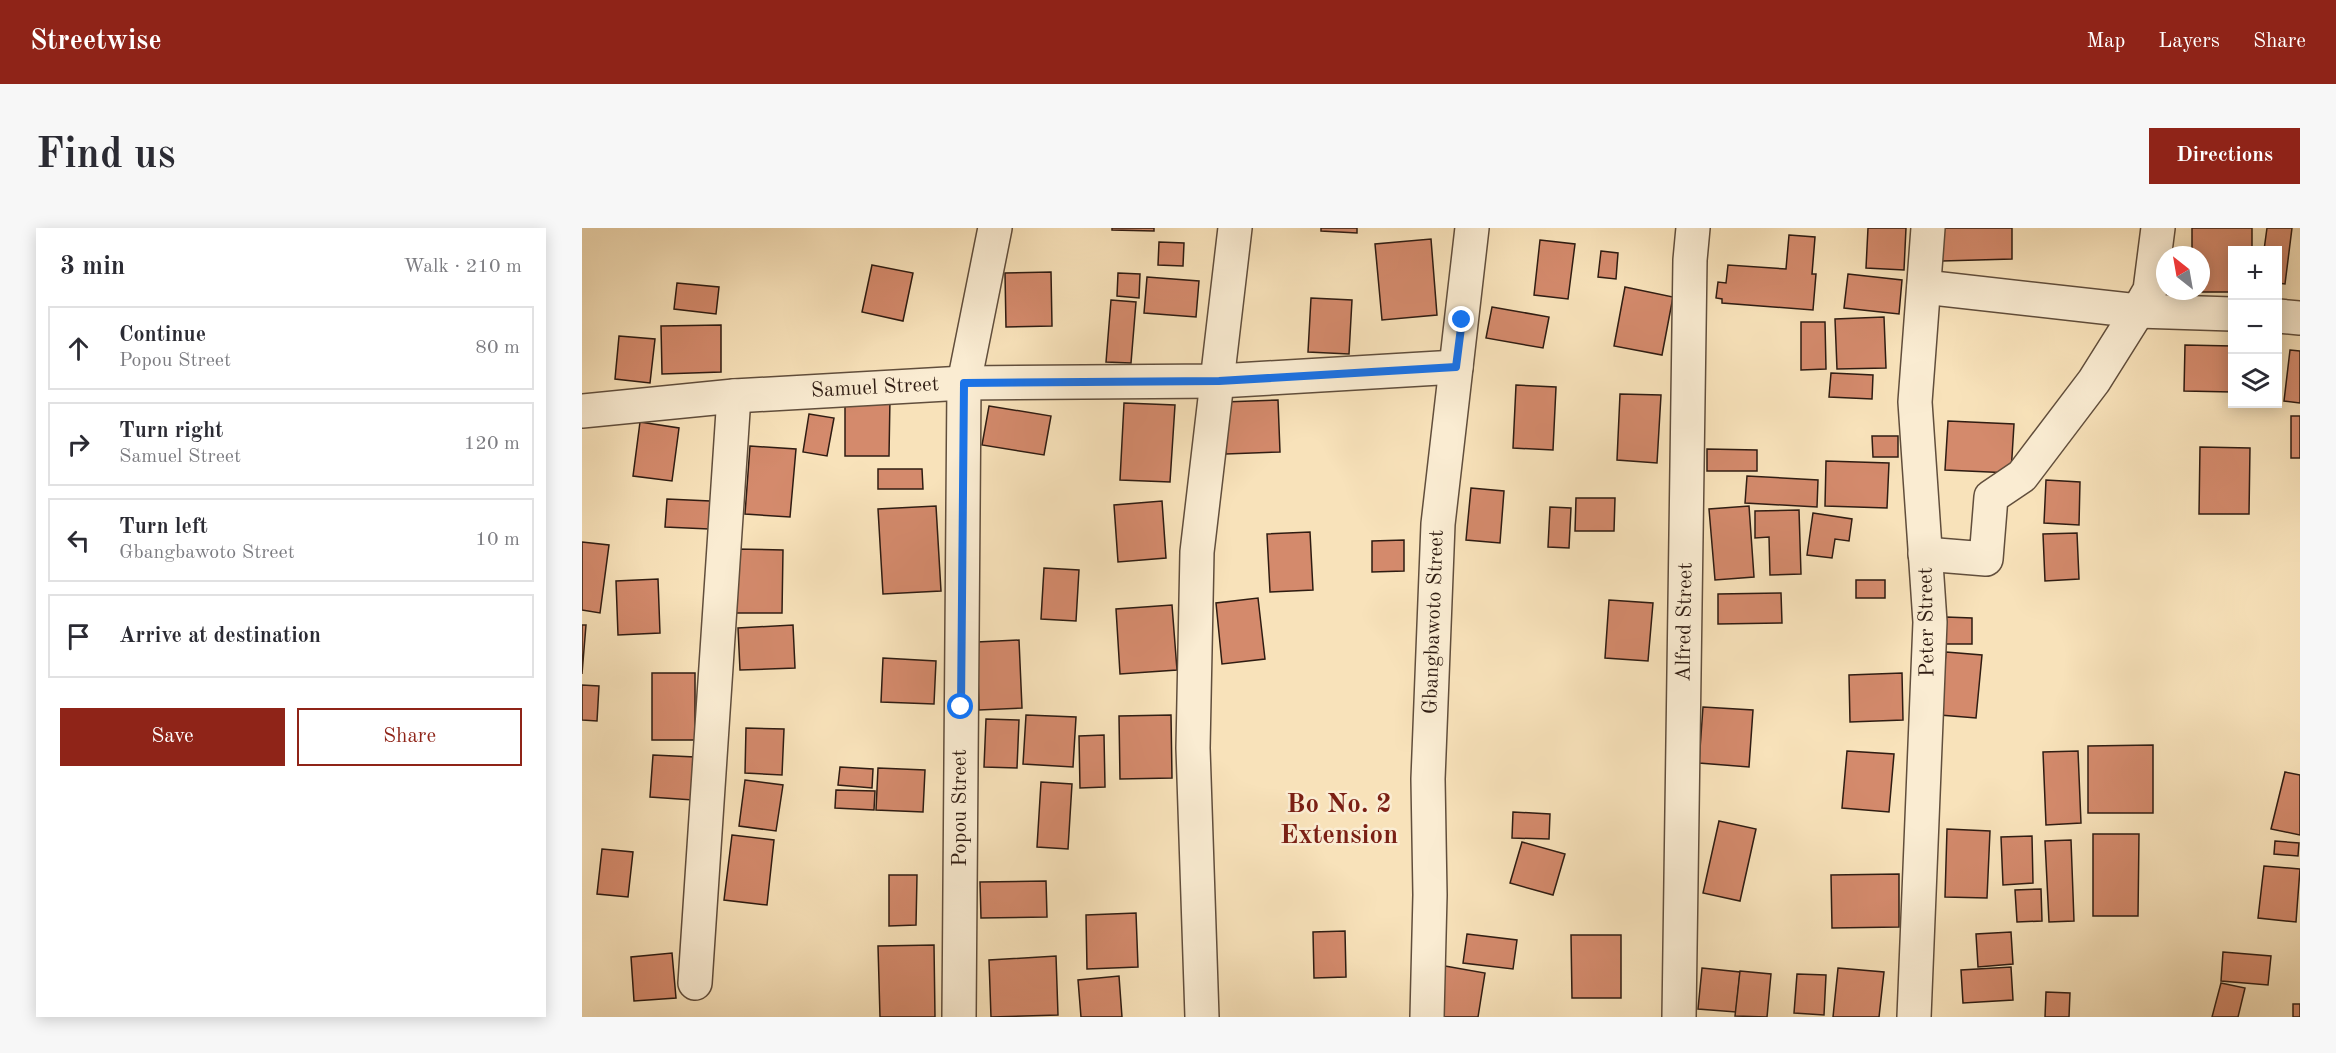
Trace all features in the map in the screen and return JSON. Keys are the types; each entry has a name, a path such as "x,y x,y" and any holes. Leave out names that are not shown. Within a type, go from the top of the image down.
{"street":[{"name":"Popou Street","path":"959,1017 964,383 995,228"},
{"path":"1202,1017 1193,748 1197,552 1219,381 1235,228"},
{"name":"Gbangbawoto Street","path":"1427,1017 1430,895 1428,779 1438,525 1472,228"},
{"name":"Alfred Street","path":"1679,1017 1690,260 1693,228"},
{"name":"Peter Street","path":"1914,1017 1930,622 1915,402 1928,228"},
{"path":"1926,554 1986,559 1991,497 2022,476 2094,381 2138,311 2150,290 2158,228"},
{"path":"1924,287 2138,311 2228,314"},
{"path":"2282,316 2300,318"},
{"name":"Samuel Street","path":"582,411 734,396 964,383 1219,381 1456,367"},
{"path":"695,983 734,396"}],"building":[{"path":"1112,228 1154,228 1154,231 1112,230"},
{"path":"1321,228 1357,228 1357,233 1321,231"},
{"path":"1868,228 1906,228 1904,270 1866,268"},
{"path":"1941,228 2012,228 2012,259 1942,261"},
{"path":"2192,228 2252,228 2252,246 2228,246 2228,292 2210,292 2210,246 2192,246"},
{"path":"2267,228 2292,228 2285,284 2282,284 2282,246 2265,246"},
{"path":"1789,235 1815,237 1812,274 1816,274 1813,310 1722,303 1722,299 1716,298 1718,282 1726,283 1728,265 1786,269"},
{"path":"1431,239 1437,315 1382,320 1375,244"},
{"path":"1540,240 1575,244 1568,299 1534,295"},
{"path":"1159,242 1184,243 1183,266 1158,265"},
{"path":"1601,251 1618,253 1616,279 1598,277"},
{"path":"872,265 913,273 903,321 862,312"},
{"path":"1051,272 1052,326 1006,327 1005,273"},
{"path":"1118,273 1140,274 1139,298 1117,296"},
{"path":"1848,274 1902,280 1899,314 1844,308"},
{"path":"1147,277 1199,281 1196,317 1144,313"},
{"path":"677,283 719,287 716,314 674,309"},
{"path":"1625,287 1673,297 1662,355 1614,346"},
{"path":"1311,298 1352,300 1349,354 1308,352"},
{"path":"1111,300 1136,302 1131,363 1106,362"},
{"path":"1492,307 1549,317 1543,348 1486,338"},
{"path":"1884,317 1886,368 1837,369 1835,319"},
{"path":"1801,322 1825,322 1826,369 1801,370"},
{"path":"721,325 721,372 662,374 661,326"},
{"path":"619,336 655,339 650,383 615,379"},
{"path":"2185,345 2228,346 2228,392 2184,391"},
{"path":"2290,350 2300,351 2300,403 2284,401"},
{"path":"1831,373 1873,375 1872,399 1829,397"},
{"path":"1516,385 1556,387 1553,450 1513,448"},
{"path":"1620,394 1661,395 1657,463 1617,460"},
{"path":"845,398 890,398 889,456 845,456"},
{"path":"1278,400 1280,452 1226,454 1224,402"},
{"path":"1124,403 1175,405 1170,482 1120,480"},
{"path":"989,406 1051,416 1044,455 982,445"},
{"path":"809,414 834,418 827,456 803,452"},
{"path":"2291,416 2300,416 2300,458 2291,458"},
{"path":"1948,421 2014,424 2011,473 1945,470"},
{"path":"640,422 679,428 672,481 633,476"},
{"path":"1872,436 1898,436 1898,457 1873,457"},
{"path":"750,446 796,449 790,517 745,514"},
{"path":"2200,447 2250,448 2249,514 2199,514"},
{"path":"1707,449 1757,450 1757,471 1707,471"},
{"path":"1826,461 1889,463 1887,508 1825,506"},
{"path":"878,469 922,469 923,489 878,489"},
{"path":"1747,476 1818,480 1817,507 1745,503"},
{"path":"2046,480 2080,482 2079,525 2044,523"},
{"path":"1471,488 1504,491 1500,543 1466,540"},
{"path":"1576,498 1615,498 1614,531 1575,531"},
{"path":"667,499 710,501 709,529 665,527"},
{"path":"1162,501 1166,558 1118,562 1114,505"},
{"path":"936,506 941,591 883,594 878,509"},
{"path":"1749,506 1754,577 1715,580 1709,509"},
{"path":"1550,507 1571,508 1569,548 1548,547"},
{"path":"1799,510 1801,574 1770,575 1769,537 1755,538 1755,511"},
{"path":"1813,513 1852,519 1849,541 1835,539 1832,558 1807,555"},
{"path":"1310,532 1313,590 1270,592 1267,534"},
{"path":"2077,533 2079,579 2045,581 2043,534"},
{"path":"1404,540 1404,571 1372,572 1372,541"},
{"path":"582,542 609,545 600,613 582,610"},
{"path":"734,549 783,550 782,613 733,613"},
{"path":"1044,568 1079,570 1076,621 1041,619"},
{"path":"658,579 660,633 618,635 616,581"},
{"path":"1856,580 1885,580 1885,598 1856,598"},
{"path":"1781,593 1782,623 1718,624 1718,594"},
{"path":"1258,598 1265,659 1222,664 1216,603"},
{"path":"1609,600 1653,603 1648,661 1605,658"},
{"path":"1172,605 1177,670 1120,674 1116,609"},
{"path":"1946,617 1972,618 1972,644 1946,644"},
{"path":"582,625 586,625 582,674"},
{"path":"793,625 795,668 740,670 738,628"},
{"path":"1019,640 1022,708 979,710 977,642"},
{"path":"1946,652 1982,655 1976,718 1940,715"},
{"path":"883,658 936,661 934,704 881,702"},
{"path":"652,673 695,673 695,740 652,740"},
{"path":"1902,673 1903,720 1850,722 1849,675"},
{"path":"582,685 599,686 597,721 582,720"},
{"path":"1703,707 1753,710 1749,767 1699,763"},
{"path":"1026,715 1076,717 1073,767 1023,764"},
{"path":"1171,715 1172,778 1120,779 1119,716"},
{"path":"986,719 1019,720 1017,768 984,767"},
{"path":"746,728 784,729 782,775 745,773"},
{"path":"1104,735 1105,787 1080,788 1079,736"},
{"path":"2153,745 2153,813 2088,813 2088,746"},
{"path":"1847,751 1894,754 1889,812 1842,808"},
{"path":"2078,751 2081,823 2046,825 2043,752"},
{"path":"653,755 695,757 693,800 650,797"},
{"path":"840,767 873,769 872,788 838,785"},
{"path":"878,768 925,770 923,812 876,810"},
{"path":"2285,772 2300,775 2300,835 2271,829"},
{"path":"745,780 783,785 776,831 739,826"},
{"path":"1041,782 1072,784 1068,849 1037,847"},
{"path":"836,790 875,791 874,810 835,808"},
{"path":"1513,812 1550,814 1549,839 1512,838"},
{"path":"1719,821 1756,829 1740,901 1703,893"},
{"path":"1947,829 1990,831 1987,898 1945,897"},
{"path":"2093,834 2139,834 2138,916 2093,916"},
{"path":"732,835 774,840 767,905 724,900"},
{"path":"2032,836 2033,883 2003,885 2001,837"},
{"path":"2071,840 2074,921 2049,922 2045,841"},
{"path":"2275,841 2299,843 2298,856 2274,854"},
{"path":"1522,842 1565,854 1553,895 1510,883"},
{"path":"602,849 633,852 628,897 597,894"},
{"path":"2264,866 2300,869 2296,922 2258,918"},
{"path":"1899,874 1899,927 1832,928 1831,875"},
{"path":"889,875 917,875 916,925 889,926"},
{"path":"1046,881 1047,917 981,918 980,882"},
{"path":"2041,889 2042,921 2017,922 2015,890"},
{"path":"1136,913 1138,967 1087,969 1086,915"},
{"path":"1345,931 1346,977 1314,978 1313,932"},
{"path":"2011,932 2013,964 1978,967 1976,934"},
{"path":"1467,934 1517,940 1513,969 1463,963"},
{"path":"1571,935 1621,935 1621,998 1572,998"},
{"path":"934,945 935,1017 880,1017 878,946"},
{"path":"2223,952 2271,956 2268,985 2221,981"},
{"path":"672,953 676,998 634,1001 631,957"},
{"path":"1056,956 1058,1015 991,1017 989,960"},
{"path":"1445,966 1485,973 1478,1017 1437,1017"},
{"path":"2011,967 2013,1000 1963,1003 1961,970"},
{"path":"1702,968 1740,972 1736,1012 1698,1009"},
{"path":"1838,968 1884,972 1879,1017 1833,1017"},
{"path":"1740,971 1771,974 1767,1017 1735,1016"},
{"path":"1797,974 1826,975 1824,1015 1794,1013"},
{"path":"1119,976 1122,1017 1081,1017 1078,980"},
{"path":"2221,983 2245,988 2238,1017 2212,1017"},
{"path":"2046,992 2070,993 2069,1017 2045,1017"},
{"path":"2293,1004 2300,1004 2300,1017 2293,1017"}],"district":[{"name":"Bo No. 2 Extension","path":"1339,820"}],"route":[{"path":"961,707 964,383 1219,381 1456,367 1462,320"}]}
